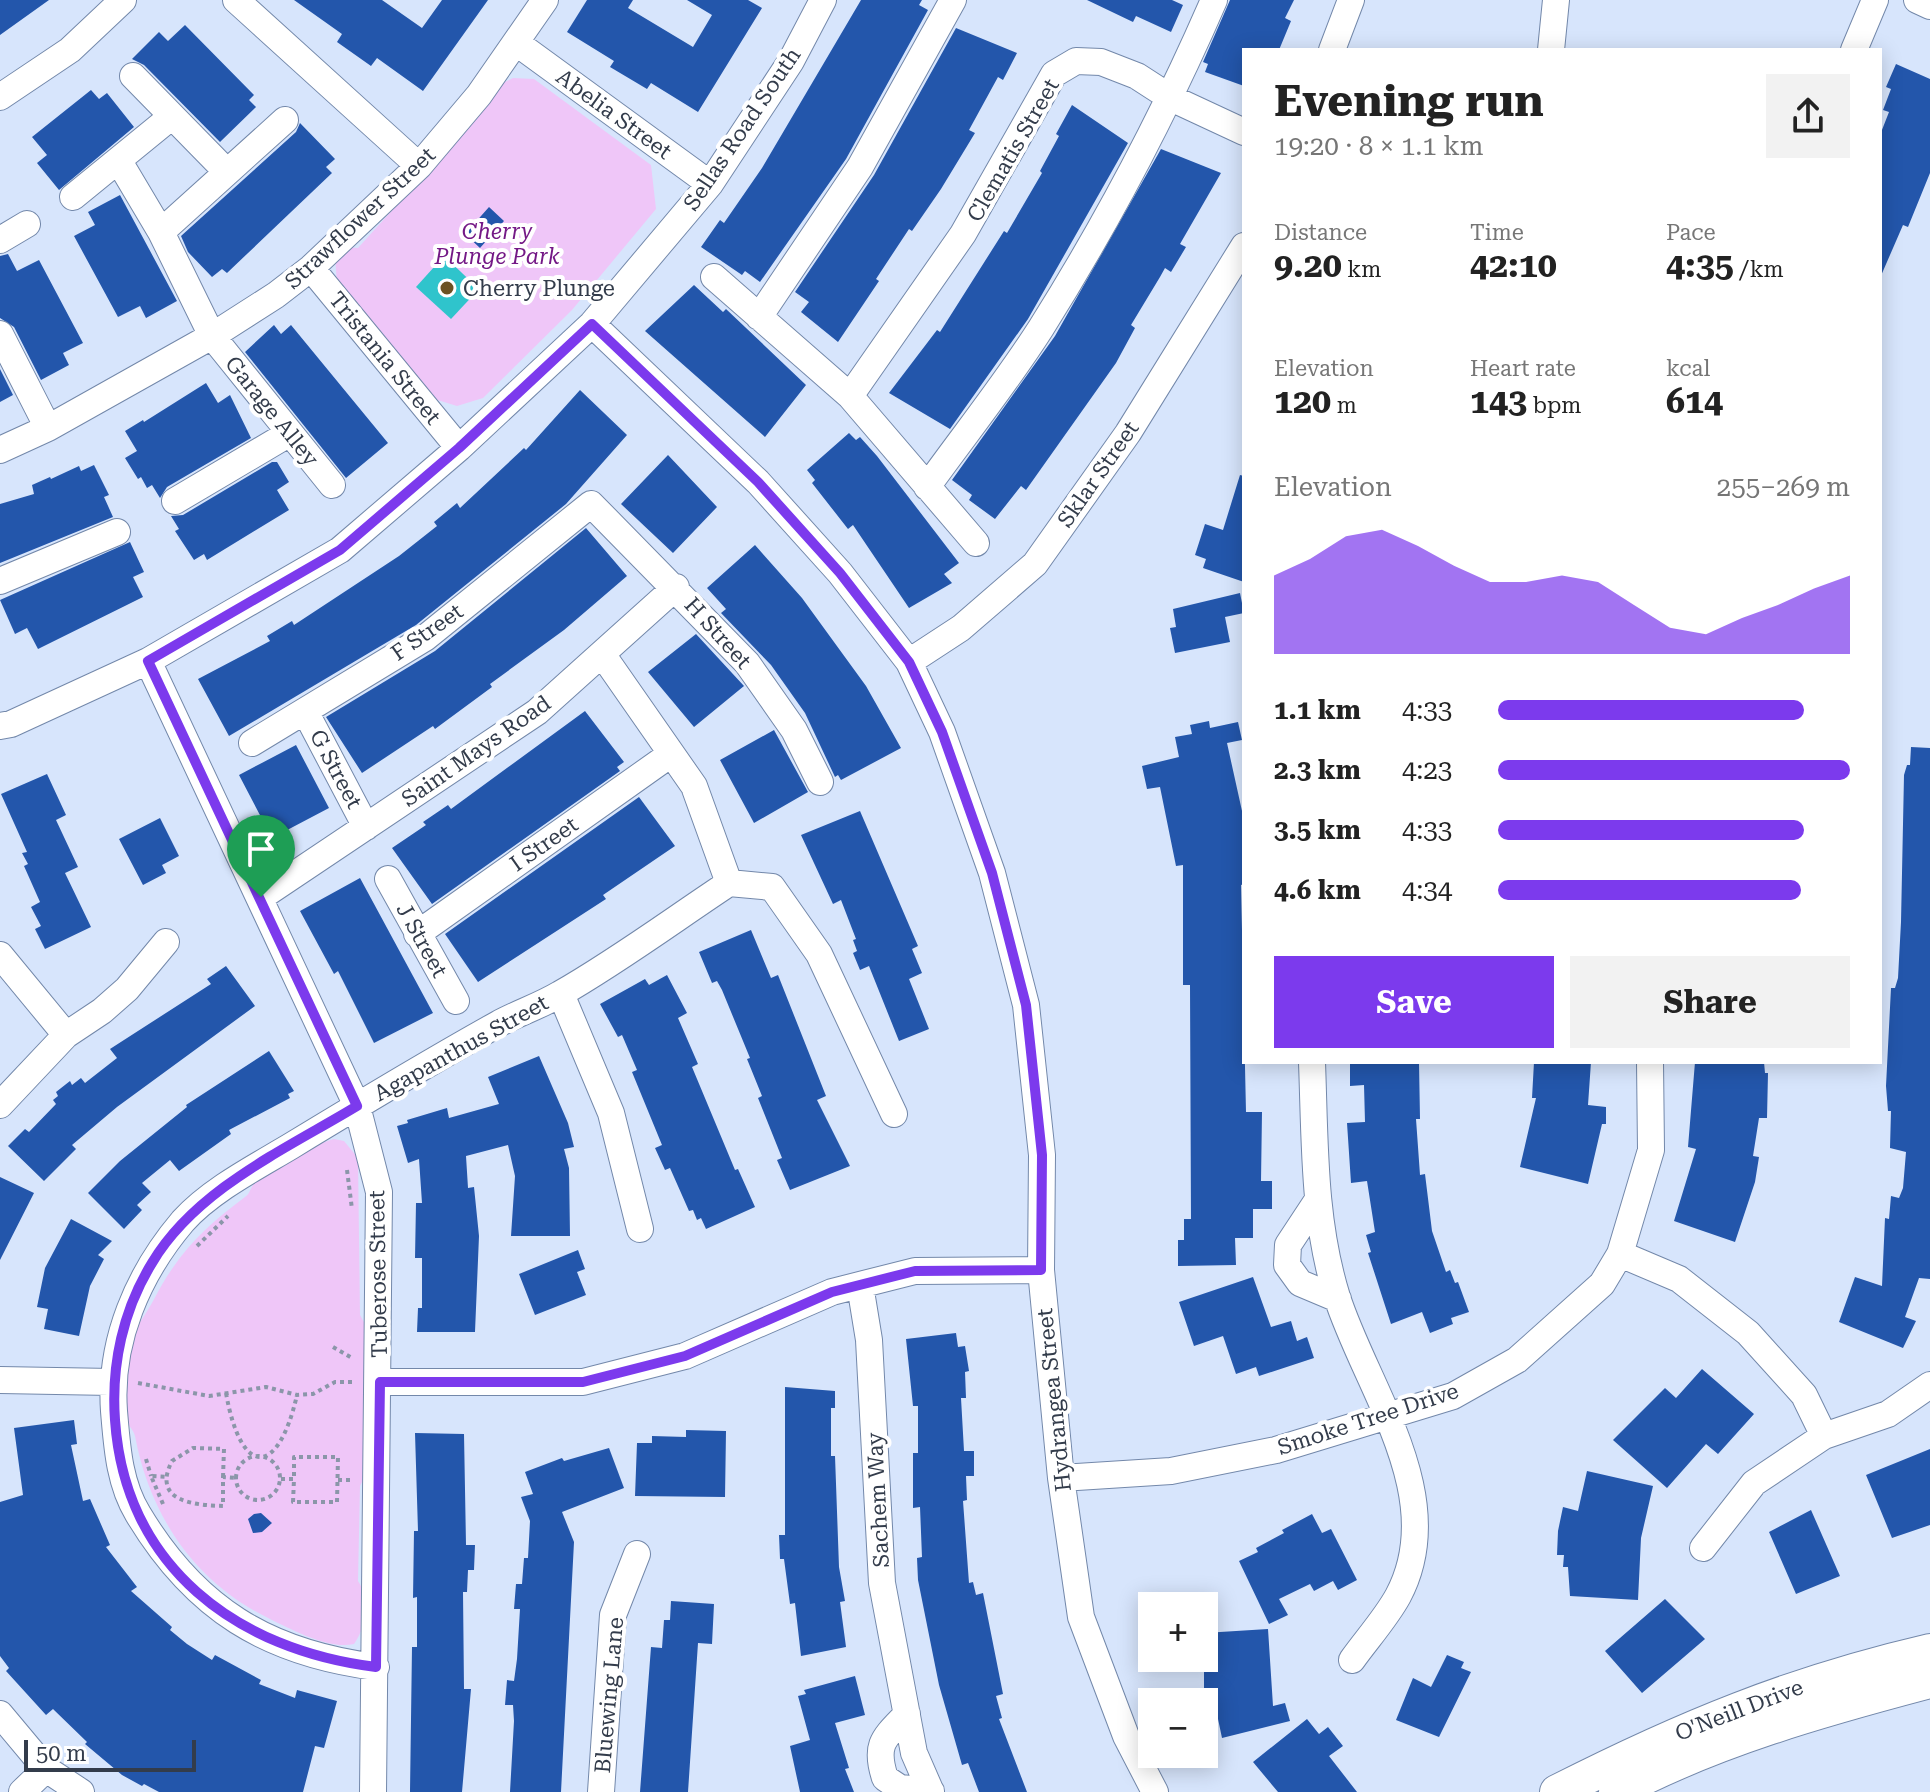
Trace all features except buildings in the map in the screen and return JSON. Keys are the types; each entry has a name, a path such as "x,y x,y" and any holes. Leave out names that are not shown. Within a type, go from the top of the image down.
{"main road":[{"name":"O'Neill Drive","path":"1557,1792 1713,1717 1840,1672 1930,1651"},
{"name":"O'Neill Drive","path":"1616,1792 1645,1776 1823,1709 1930,1681"}],"street":[{"path":"0,97 70,50 123,0"},
{"path":"236,0 419,166"},
{"name":"Strawflower Street","path":"0,450 48,428 212,336 276,295 311,268 419,166 518,44 545,0"},
{"name":"Sellas Road South","path":"0,726 11,724 148,661 340,550 459,448 592,324 710,184 791,61 823,0"},
{"path":"759,317 860,167 953,0"},
{"path":"927,487 1039,330 1171,98 1214,0"},
{"path":"1333,48 1351,0"},
{"path":"1551,48 1556,0"},
{"path":"1855,48 1875,0"},
{"path":"1917,0 1930,6"},
{"name":"Abelia Street","path":"518,44 710,184"},
{"name":"Clematis Street","path":"850,396 963,234 1054,74 1076,61 1101,62 1137,76 1171,98 1242,131"},
{"path":"133,76 227,172"},
{"path":"73,197 120,163 171,117"},
{"path":"161,232 285,120"},
{"name":"Garage Alley","path":"120,163 161,232 212,336 332,485"},
{"path":"0,240 27,224"},
{"name":"Sklar Street","path":"909,662 961,628 1035,564 1128,433 1242,249"},
{"name":"Tristania Street","path":"311,268 459,448"},
{"path":"714,277 850,396 976,543"},
{"name":"Hydrangea Street","path":"592,324 758,482 840,573 909,662 942,732 992,873 1026,1005 1042,1155 1041,1270 1061,1478 1081,1617 1126,1736 1155,1792"},
{"path":"0,334 48,428"},
{"path":"175,501 290,433"},
{"name":"H Street","path":"591,504 676,587 747,663 794,730 820,782"},
{"name":"F Street","path":"252,743 425,638 591,504"},
{"path":"0,581 117,532"},
{"name":"Saint Mays Road","path":"261,897 537,712 676,587"},
{"path":"602,654 694,786 729,883 772,887 819,954 894,1114"},
{"name":"Tuberose Street","path":"148,661 357,1106 379,1192 380,1382 373,1792"},
{"name":"G Street","path":"305,711 366,827"},
{"name":"I Street","path":"417,934 671,754"},
{"name":"J Street","path":"388,879 456,1001"},
{"name":"Agapanthus Street","path":"376,1667 329,1661 272,1641 221,1613 186,1582 157,1546 132,1505 117,1459 112,1382 129,1306 152,1261 186,1218 243,1175 502,1022 561,994 729,883"},
{"path":"0,1105 66,1035 102,1011 127,989 166,942"},
{"path":"0,955 66,1035"},
{"path":"561,994 611,1113 640,1229"},
{"path":"1312,1064 1317,1201 1338,1299 1389,1416 1410,1485 1414,1551 1398,1595 1352,1660"},
{"name":"Smoke Tree Drive","path":"1061,1478 1171,1471 1276,1450 1453,1396 1517,1360 1602,1284 1620,1254 1651,1150 1650,1064"},
{"path":"1317,1201 1288,1245 1287,1265 1300,1283 1338,1299"},
{"path":"1620,1254 1679,1279 1748,1333 1804,1395 1824,1436"},
{"path":"380,1382 583,1382 685,1356 777,1315 860,1285 915,1271 1041,1270"},
{"name":"Sachem Way","path":"860,1285 869,1340 882,1583 914,1753 931,1792"},
{"path":"0,1380 112,1382"},
{"path":"1703,1548 1754,1483 1824,1436 1888,1414 1930,1385"},
{"name":"Bluewing Lane","path":"601,1792 613,1615 637,1554"},
{"path":"0,1714 46,1769 81,1792"},
{"name":"Sachem Way","path":"907,1714 883,1739 878,1756 885,1778 900,1788 931,1792"},
{"path":"22,1792 46,1769"}],"path":[{"path":"350,1163 347,1176 353,1214"},
{"path":"188,1255 239,1209"},
{"path":"352,1344 352,1396"},
{"path":"333,1347 352,1358"},
{"path":"139,1393 140,1375"},
{"path":"112,1382 162,1385 195,1395 266,1387 297,1395 313,1394 335,1382 380,1382"},
{"path":"226,1393 239,1444 245,1452 272,1460 281,1479"},
{"path":"281,1479 274,1494 258,1500 242,1494 236,1478 245,1460 273,1451 281,1442 289,1428 297,1395"},
{"path":"193,1448 224,1449 223,1477 223,1506 183,1502 172,1491 168,1477 169,1467 178,1454 193,1448"},
{"path":"144,1449 151,1476 166,1509"},
{"path":"294,1457 338,1457 337,1502 293,1502 294,1479 294,1457"},
{"path":"351,1466 351,1495"},
{"path":"151,1476 168,1477"},
{"path":"223,1477 236,1478"},
{"path":"281,1479 294,1479"},
{"path":"338,1480 351,1480"},
{"path":"258,1500 258,1508"}],"green space":[{"name":"Cherry Plunge Park","path":"513,78 534,79 651,165 656,209 572,310 483,398 457,406 431,398 337,283 335,256 346,247 358,248 452,144 495,87"},
{"path":"334,1139 344,1141 358,1158 360,1315 365,1324 364,1478 360,1486 358,1581 364,1596 365,1613 354,1644 344,1645 311,1638 270,1619 243,1604 198,1566 180,1544 152,1493 125,1410 129,1354 135,1329 179,1258 271,1170"}],"shaded area":[{"name":"Cherry Plunge","path":"444,256 479,289 451,319 416,287"}],"place":[{"name":"Cherry Plunge","path":"447,288"}],"route":[{"path":"592,324 758,482 840,573 909,662 942,732 992,873 1026,1005 1042,1155 1041,1270 915,1271 832,1292 685,1356 583,1382 380,1382 376,1667 329,1661 272,1641 221,1613 186,1582 157,1546 132,1505 117,1459 112,1382 129,1306 152,1261 186,1218 243,1175 357,1106 261,897 148,661 340,550 459,448 592,324"}]}
